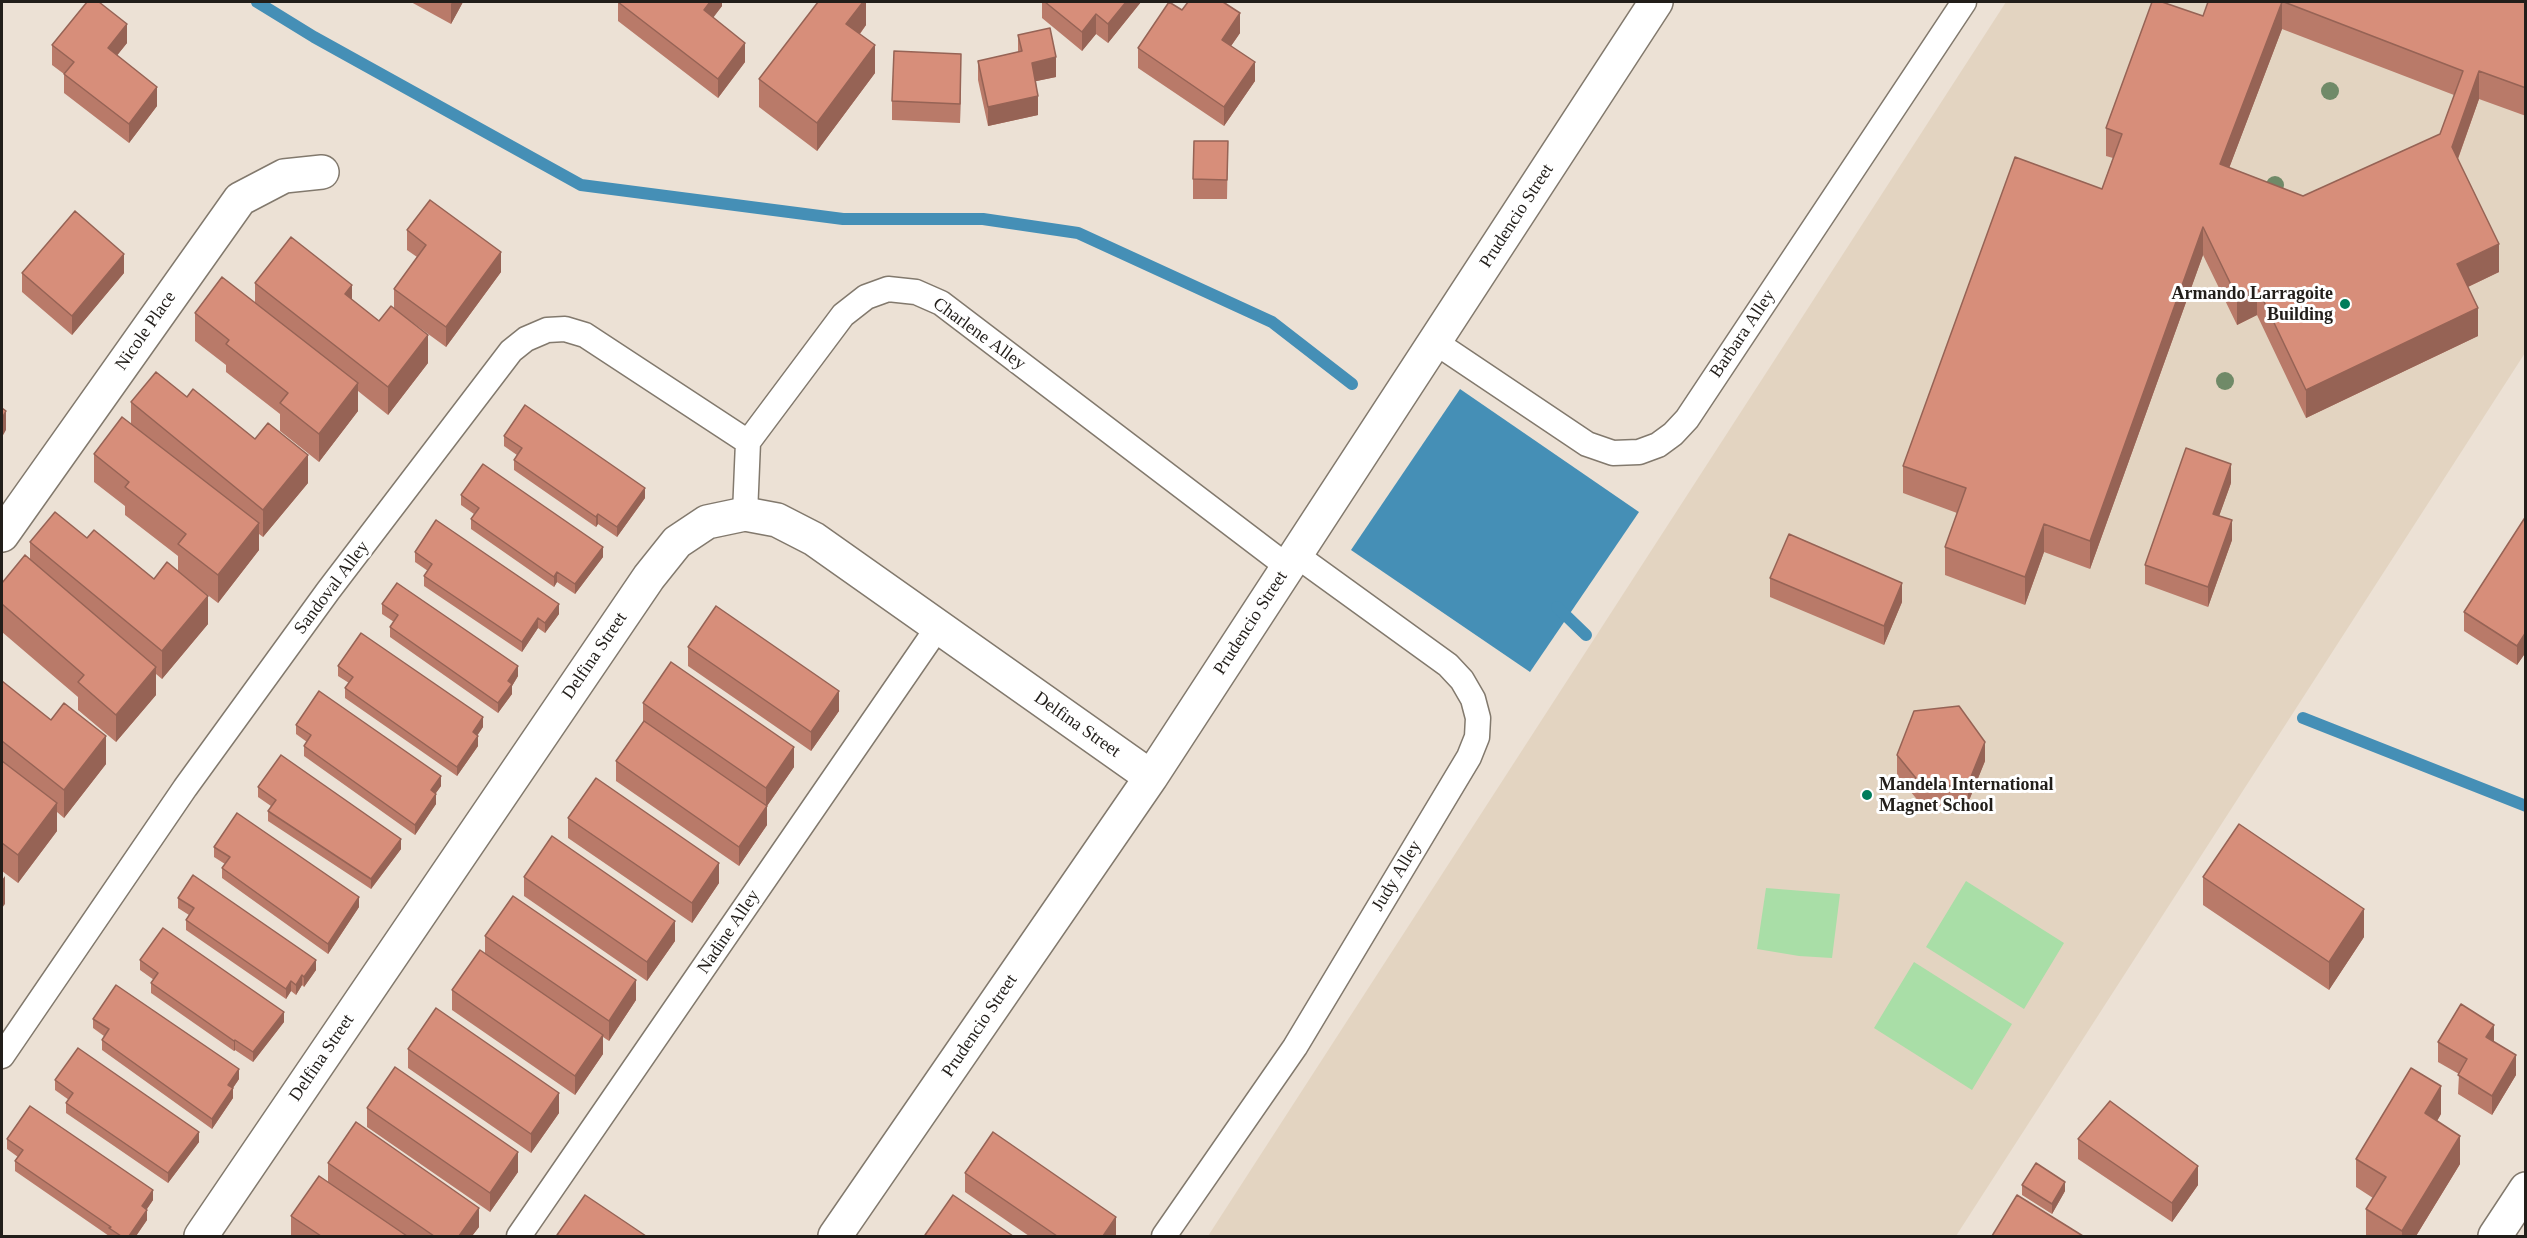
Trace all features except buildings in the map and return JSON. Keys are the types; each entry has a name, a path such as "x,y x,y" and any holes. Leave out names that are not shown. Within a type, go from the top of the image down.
{"street":[{"name":"Prudencio Street","path":"835,1236 1151,777 1656,2"},
{"name":"Nicole Place","path":"2,535 240,199 284,176 322,172"},
{"name":"Delfina Street","path":"201,1236 649,577 677,542 706,522 745,514 777,520 814,539 1151,777"},
{"path":"2495,1236 2526,1189"}],"lane":[{"name":"Barbara Alley","path":"1435,342 1587,444 1613,453 1639,452 1658,445 1673,434 1687,419 1964,2"},
{"name":"Charlene Alley","path":"748,442 843,315 866,297 888,289 916,292 941,303 1292,561"},
{"name":"Sandoval Alley","path":"2,1056 192,778 328,591 511,351 526,339 547,330 565,329 585,335 748,442"},
{"path":"745,514 748,442"},
{"name":"Judy Alley","path":"1164,1236 1295,1047 1469,757 1477,737 1478,718 1473,699 1462,680 1448,665 1292,561"},
{"name":"Nadine Alley","path":"519,1236 938,627"}],"shaded area":[{"name":"Mandela International Magnet School","path":"2006,2 2525,2 2525,353 1956,1236 1208,1236"}],"green space":[{"path":"1966,881 2064,943 2024,1009 1926,947"},
{"path":"1766,888 1840,894 1832,958 1799,956 1757,949"},
{"path":"1914,962 2012,1024 1972,1090 1874,1028"}],"water":[{"path":"1460,389 1639,512 1530,672 1351,550"}],"waterway":[{"path":"257,2 314,37 581,185 843,219 983,219 1078,233 1272,322 1352,384"},
{"path":"1557,607 1586,635"},
{"path":"2303,718 2526,806"}],"place":[{"name":"Armando Larragoite Building","path":"2345,304"},
{"name":"Mandela International Magnet School","path":"1867,795"}]}
